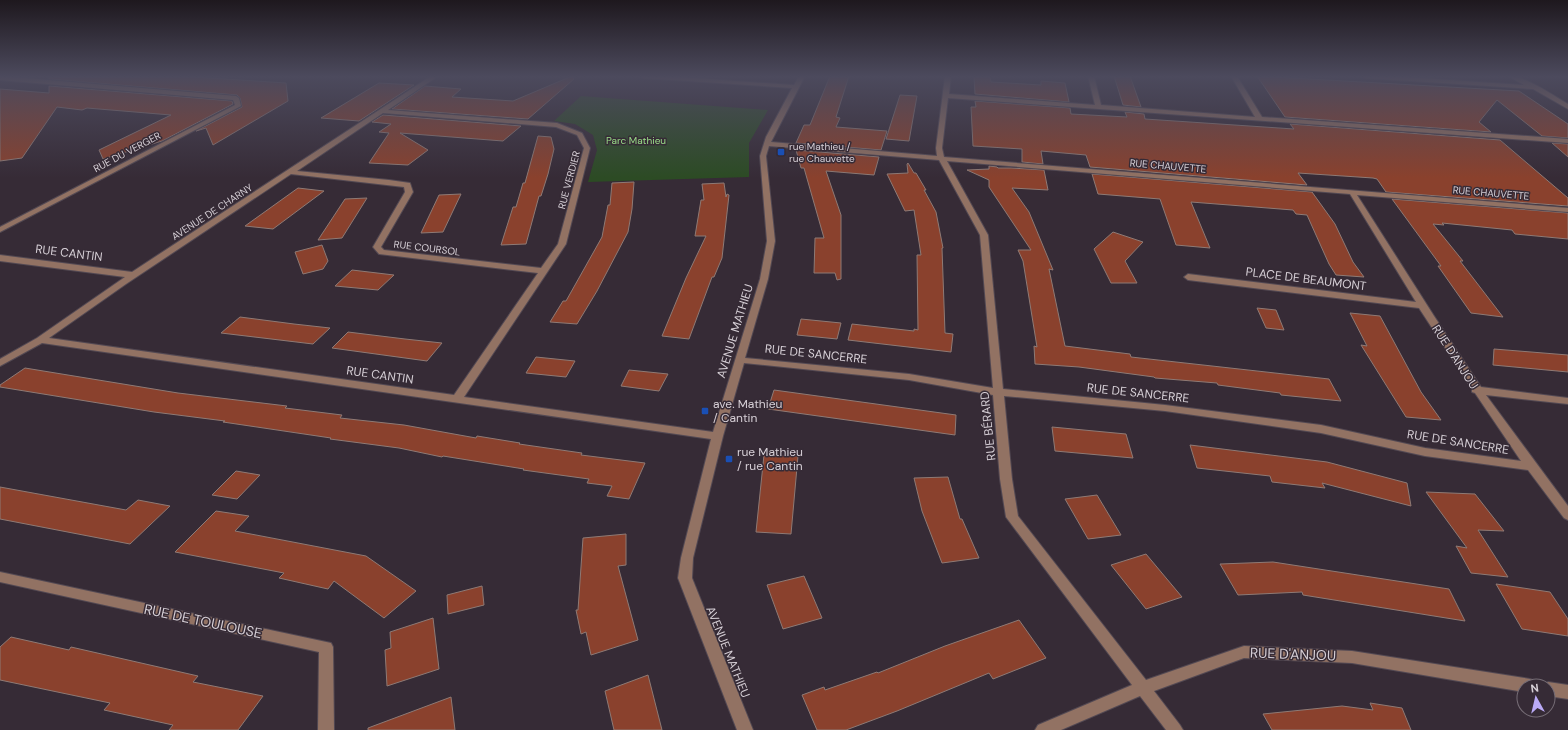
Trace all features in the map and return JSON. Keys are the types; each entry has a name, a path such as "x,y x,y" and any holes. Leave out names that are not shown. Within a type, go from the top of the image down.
{"street":[{"name":"RUE DU VERGER","path":"0,230 230,110"},
{"name":"AVENUE MATHIEU","path":"745,730 685,578 687,558 717,436 764,279 771,241 763,160 766,144 784,110"},
{"name":"RUE BÉRARD","path":"943,110 939,148 941,158 984,235 1006,479 1012,517 1142,688 1176,730"},
{"path":"1153,110 1568,141"},
{"path":"1254,110 1259,118"},
{"name":"AVENUE DE CHARNY","path":"0,363 40,340 134,275 383,111"},
{"name":"RUE VERDIER","path":"383,111 557,125 580,134 587,148 562,244 545,272 457,399"},
{"name":"RUE CHAUVETTE","path":"766,144 1568,210"},
{"name":"RUE COURSOL","path":"290,172 407,185 409,192 377,247 382,252 545,272"},
{"name":"RUE D'ANJOU","path":"1352,192 1421,305 1476,390 1530,466 1568,515"},
{"name":"RUE CANTIN","path":"0,258 134,275"},
{"name":"PLACE DE BEAUMONT","path":"1188,277 1421,305"},
{"name":"RUE CANTIN","path":"40,340 717,436"},
{"name":"RUE DE SANCERRE","path":"740,360 909,377 998,392 1165,408 1313,428 1425,452 1530,466"},
{"path":"1476,390 1568,401"},
{"name":"RUE DE TOULOUSE","path":"0,577 326,647 326,730"},
{"name":"RUE D'ANJOU","path":"1043,730 1142,688 1244,652 1352,657 1516,684"},
{"path":"1556,690 1568,692"}],"green space":[{"name":"Parc Mathieu","path":"566,110 768,110 749,143 749,177 588,182 597,150 593,135 575,124 554,121"}],"building":[{"path":"0,110 55,110 22,158 0,161"},
{"path":"112,110 221,110 162,141 103,159 99,150 171,115"},
{"path":"236,110 273,110 213,145 206,128 196,131"},
{"path":"334,110 376,110 359,121 321,118"},
{"path":"407,110 538,110 528,119"},
{"path":"816,110 838,110 836,117 840,118 836,127 887,131 881,150 796,143 804,125 810,125"},
{"path":"895,110 914,110 909,141 886,139"},
{"path":"971,110 1070,110 1071,114 1127,117 1125,112 1144,114 1145,119 1294,129 1290,124 1500,140 1568,198 1568,206 1386,192 1377,179 1373,178 1298,173 1307,185 1090,167 1086,155 1041,151 1043,164 1022,162 1022,149 973,146"},
{"path":"1280,110 1489,110 1479,122 1491,132 1285,117"},
{"path":"1510,110 1547,110 1568,124 1568,138 1542,136"},
{"path":"383,115 521,126 503,141 400,133 428,150 408,165 369,163 389,133 379,132 391,124 372,122"},
{"path":"538,136 551,137 554,149 548,174 541,196 539,196 526,244 501,245 513,207 516,207 523,183 525,183"},
{"path":"1552,143 1568,144 1568,157"},
{"path":"796,150 879,157 874,175 826,171 841,215 841,279 837,280 835,273 814,273 815,238 824,238 804,168 801,168"},
{"path":"908,163 926,190 924,190 936,212 943,248 945,333 953,334 951,352 848,340 852,324 914,331 914,329 918,330 917,255 921,255 914,210 905,211 887,174 908,173"},
{"path":"989,166 998,168 1044,170 1048,190 1012,188 1029,212 1053,270 1049,269 1065,346 1130,354 1131,357 1329,379 1341,401 1281,395 1280,393 1218,385 1217,383 1155,378 1079,367 1035,364 1034,346 1037,347 1023,261 1018,250 1031,250 989,187 989,180 967,170 989,169"},
{"path":"1092,174 1312,192 1335,224 1353,262 1364,277 1336,275 1329,264 1307,215 1296,214 1293,210 1191,202 1210,248 1176,245 1160,199 1098,194"},
{"path":"634,182 632,209 628,232 597,291 577,324 550,322 563,301 566,301 602,237 608,205 610,205 612,183"},
{"path":"724,183 726,197 727,194 729,195 722,258 714,277 712,277 689,339 662,336 686,278 706,236 695,236 701,200 704,200 702,184"},
{"path":"298,188 324,191 273,229 245,226"},
{"path":"461,194 443,232 421,233 439,195"},
{"path":"367,198 342,238 318,240 345,199"},
{"path":"1392,199 1568,213 1568,239 1515,234 1512,230 1442,223 1444,225 1433,224 1463,261 1460,261 1503,317 1471,313 1438,266 1441,266"},
{"path":"1113,232 1143,242 1125,261 1137,283 1111,283 1094,249"},
{"path":"322,245 328,261 323,269 303,274 295,252"},
{"path":"352,270 394,275 378,290 335,286"},
{"path":"1257,308 1276,310 1284,330 1266,328"},
{"path":"1350,313 1380,316 1421,392 1441,420 1406,417 1361,345 1367,346"},
{"path":"240,317 330,328 313,344 221,333"},
{"path":"801,319 841,323 837,339 797,335"},
{"path":"348,332 442,343 427,361 332,348"},
{"path":"1494,349 1568,355 1568,372 1493,365"},
{"path":"536,357 575,361 566,377 526,373"},
{"path":"25,368 178,393 287,406 285,408 342,415 340,418 404,425 476,438 477,436 582,453 581,455 645,463 629,499 607,496 612,486 587,483 589,479 442,457 399,448 330,439 331,438 223,422 225,421 154,412 0,387 0,385"},
{"path":"629,370 668,374 659,391 621,386"},
{"path":"774,390 956,415 955,435 768,409"},
{"path":"1052,427 1126,434 1133,458 1055,451"},
{"path":"1190,445 1327,462 1407,483 1411,506 1322,483 1325,488 1272,482 1270,476 1197,468"},
{"path":"764,455 798,456 791,534 756,532"},
{"path":"236,471 260,475 237,499 212,495"},
{"path":"948,477 960,519 962,519 979,558 942,563 922,511 914,478"},
{"path":"0,487 126,510 138,500 170,506 130,544 0,519"},
{"path":"1426,492 1475,494 1504,531 1478,530 1508,577 1471,573 1456,546 1467,548"},
{"path":"1097,495 1121,535 1088,539 1065,499"},
{"path":"216,511 249,516 235,531 366,556 416,591 384,618 334,581 328,589 279,578 284,573 175,552"},
{"path":"626,534 626,565 618,566 638,640 591,655 586,632 581,634 576,610 578,610 583,538"},
{"path":"1146,554 1182,597 1146,609 1111,565"},
{"path":"1273,562 1449,589 1465,621 1303,595 1302,592 1238,595 1220,564"},
{"path":"804,576 822,618 783,629 767,585"},
{"path":"1496,584 1550,592 1568,619 1568,636 1522,629"},
{"path":"482,586 484,605 448,614 447,595"},
{"path":"433,618 439,669 387,686 385,650 391,648 390,632"},
{"path":"1019,620 1046,658 993,679 989,673 897,711 846,730 817,730 802,695 824,687 825,690 877,672 878,673 945,646"},
{"path":"11,637 69,650 71,647 198,676 193,682 263,696 238,730 169,730 173,725 104,710 110,703 0,680 0,647"},
{"path":"648,675 662,730 614,730 605,691"},
{"path":"451,697 455,730 368,730 368,728"},
{"path":"1370,703 1402,708 1411,730 1272,730 1263,714 1342,706 1373,710"}],"place":[{"name":"rue Mathieu / rue Chauvette","path":"781,152"},
{"name":"ave. Mathieu / Cantin","path":"705,411"},
{"name":"rue Mathieu / rue Cantin","path":"729,459"}]}
